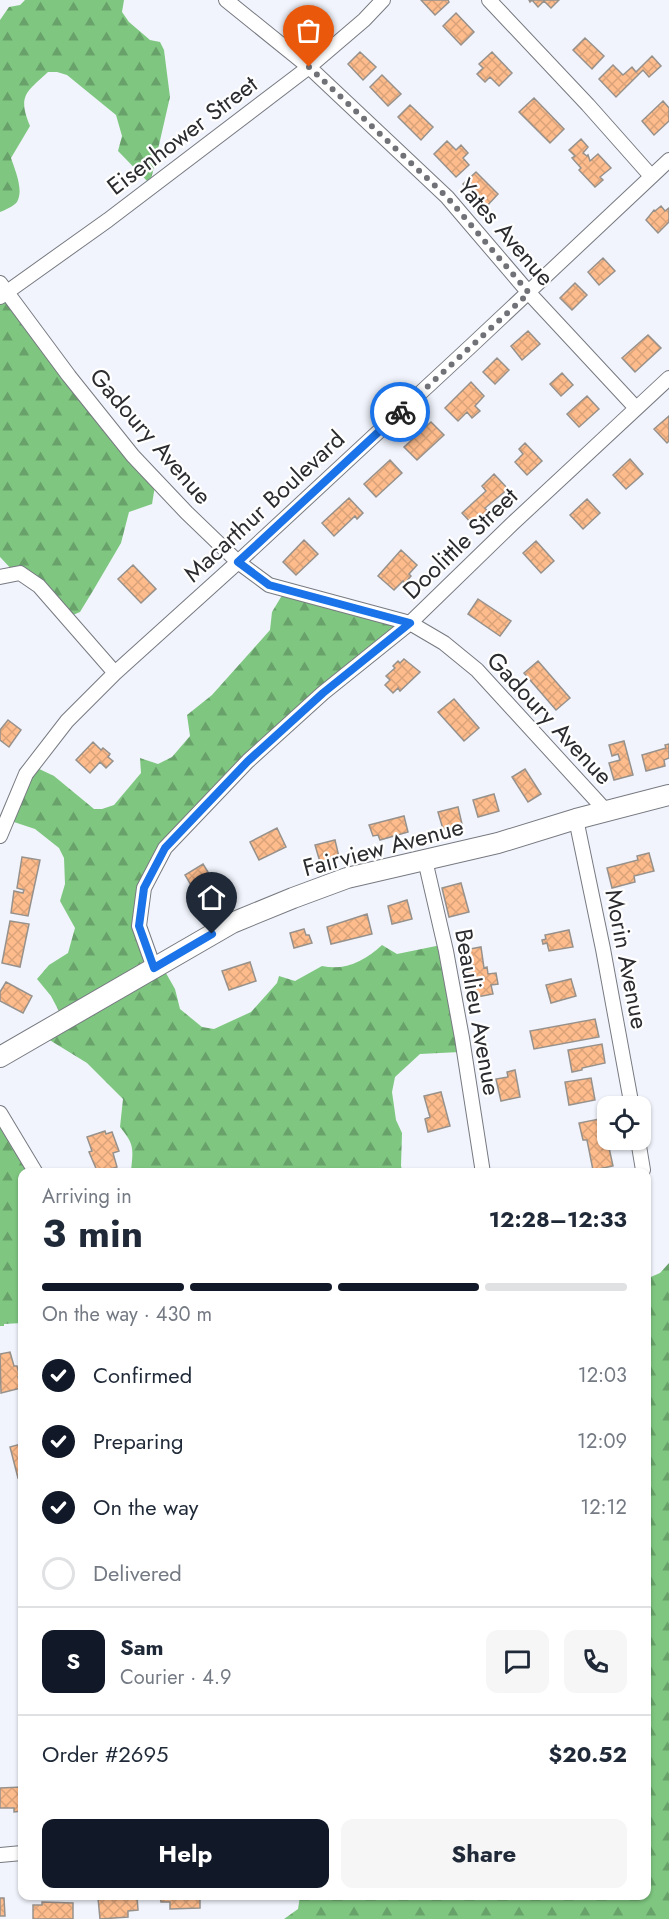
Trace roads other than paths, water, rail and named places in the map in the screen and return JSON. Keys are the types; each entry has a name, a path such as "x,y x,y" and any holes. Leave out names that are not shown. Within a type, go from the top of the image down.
{"main road":[{"name":"Fairview Avenue","path":"0,1057 232,923 293,898 347,878 498,843 576,819 669,795"}],"street":[{"name":"Yates Avenue","path":"226,0 309,67 447,197 529,293 636,408"},
{"name":"Eisenhower Street","path":"3,290 108,220 309,67 364,20 383,0"},
{"path":"489,0 651,176"},
{"name":"Macarthur Boulevard","path":"0,836 26,774 67,722 115,673 529,293 669,160"},
{"name":"Gadoury Avenue","path":"3,290 133,456 238,562 269,585 410,623 444,643 477,670 606,811"},
{"name":"Doolittle Street","path":"154,968 139,926 144,888 165,848 248,761 323,693 410,623 669,378"},
{"path":"0,576 20,573 39,585 115,673"},
{"name":"Morin Avenue","path":"576,819 630,1096"},
{"name":"Beaulieu Avenue","path":"425,860 448,962 482,1168"},
{"path":"0,1113 33,1168"},
{"path":"640,1150 643,1168"},
{"path":"0,1855 18,1853"}]}
